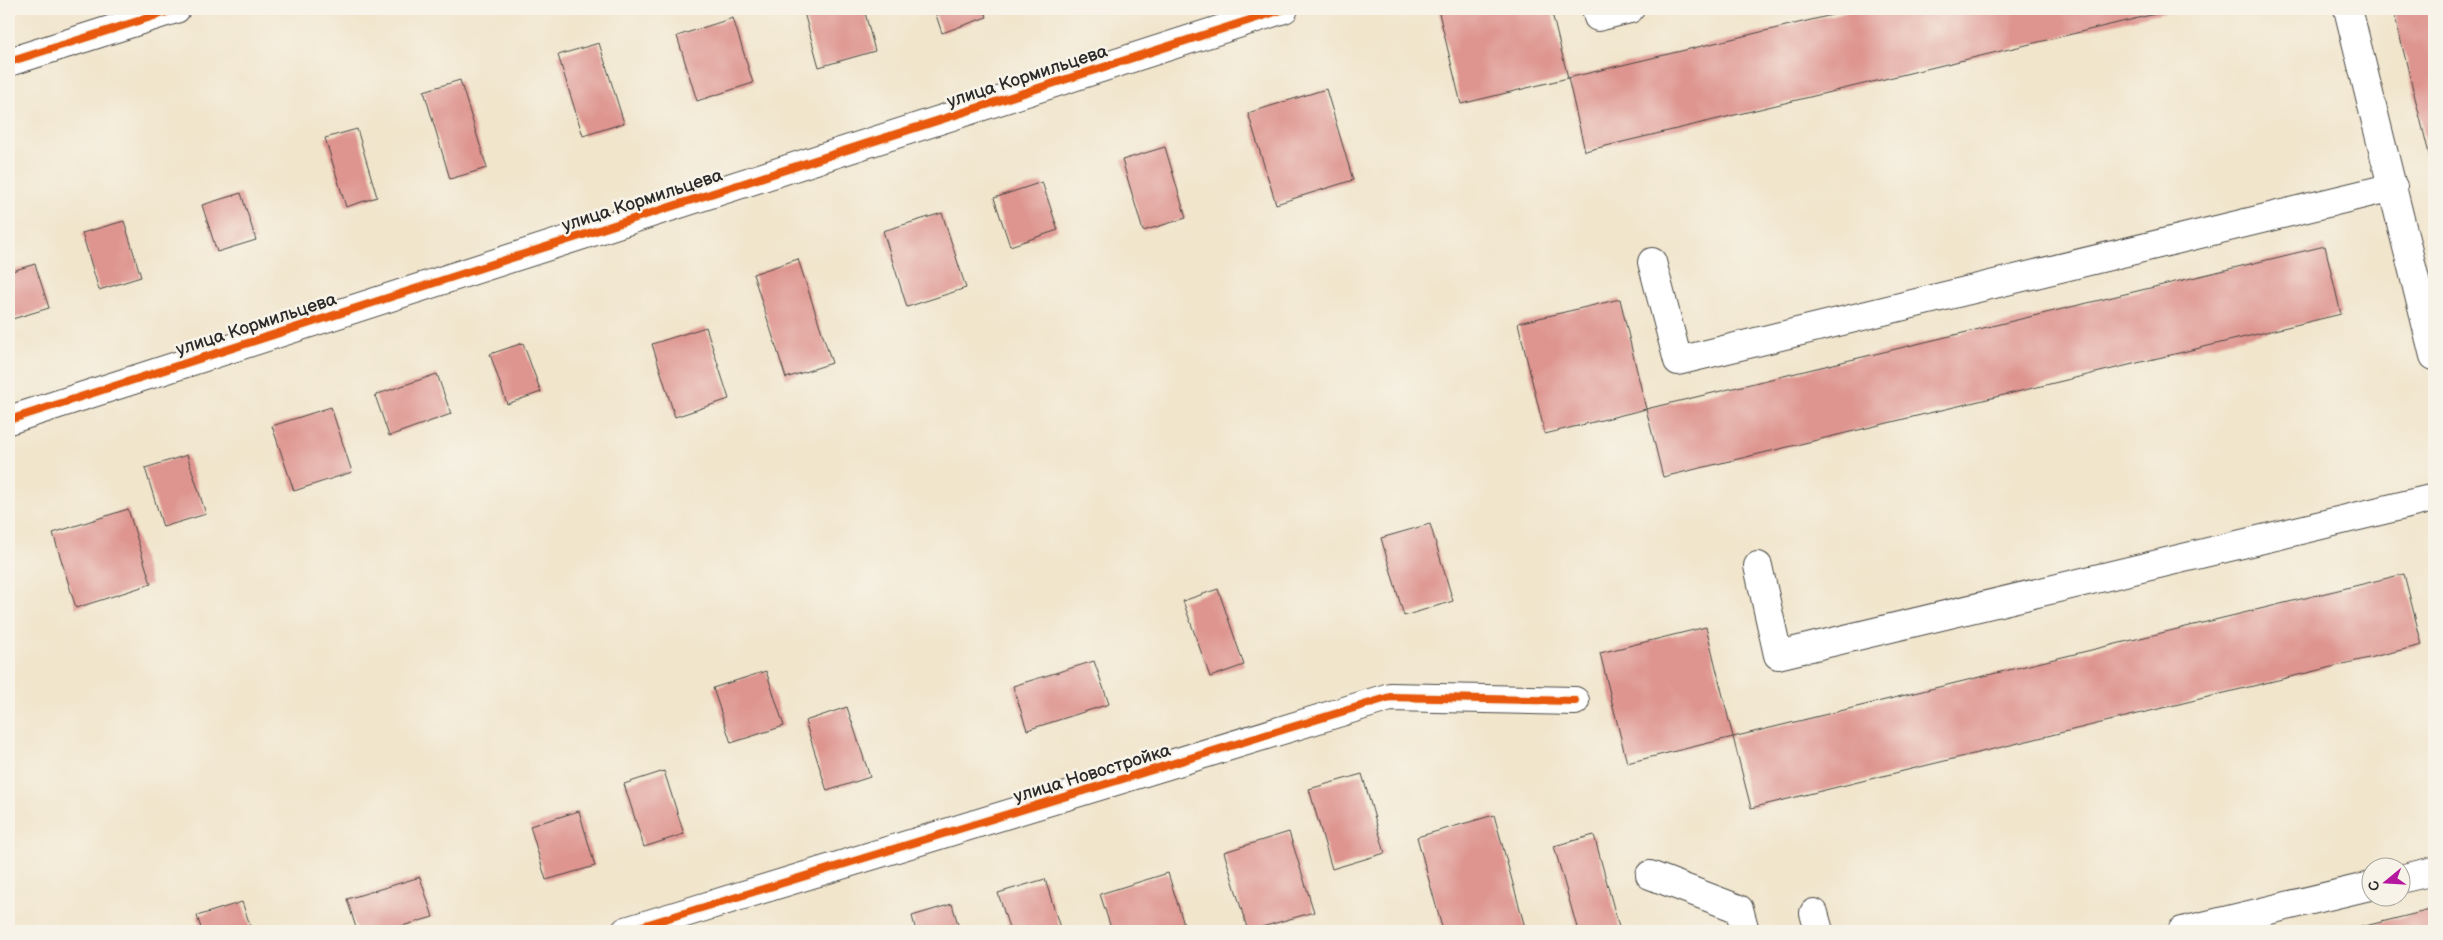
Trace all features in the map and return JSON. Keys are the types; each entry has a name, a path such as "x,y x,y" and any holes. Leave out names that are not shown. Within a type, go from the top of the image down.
{"street":[{"path":"9,62 176,9"},
{"name":"улица Кормильцева","path":"9,420 1284,9"},
{"path":"1596,9 1598,17 1630,9"},
{"path":"2348,9 2434,356"},
{"path":"1652,262 1678,361 2393,187"},
{"path":"1758,566 1778,655 2434,498"},
{"name":"улица Новостройка","path":"626,931 1390,697 1575,701"},
{"path":"2410,877 2434,871"},
{"path":"1650,875 1739,909 1745,931"},
{"path":"2182,931 2360,888"}],"building":[{"path":"803,9 864,9 875,51 819,67"},
{"path":"934,9 984,9 987,17 942,33"},
{"path":"1438,9 1551,9 1568,78 1461,104"},
{"path":"1857,9 2176,9 1585,151 1568,78"},
{"path":"2393,9 2434,9 2434,174"},
{"path":"733,18 753,83 697,101 677,36"},
{"path":"599,43 624,123 583,136 558,55"},
{"path":"460,80 487,168 450,179 424,91"},
{"path":"1326,89 1353,180 1276,204 1248,113"},
{"path":"357,129 377,197 346,207 325,138"},
{"path":"1165,147 1186,218 1143,231 1122,160"},
{"path":"1042,182 1058,230 1010,246 994,198"},
{"path":"241,193 256,240 217,252 202,205"},
{"path":"942,213 966,288 907,307 883,231"},
{"path":"124,221 141,277 99,290 82,233"},
{"path":"2325,246 2341,314 1663,477 1646,409"},
{"path":"798,259 832,363 786,378 753,274"},
{"path":"35,264 49,308 9,320 9,272"},
{"path":"1620,299 1646,409 1545,434 1518,323"},
{"path":"706,327 729,399 675,417 652,344"},
{"path":"523,343 541,392 507,404 490,354"},
{"path":"437,374 451,414 389,436 375,395"},
{"path":"331,407 352,472 294,491 272,426"},
{"path":"187,455 206,514 163,527 145,468"},
{"path":"128,509 151,584 76,608 53,533"},
{"path":"1430,524 1453,601 1404,616 1381,538"},
{"path":"2404,574 2422,645 1751,808 1733,737"},
{"path":"1218,589 1244,665 1210,677 1183,601"},
{"path":"1706,627 1733,737 1627,763 1600,653"},
{"path":"1094,661 1109,704 1027,730 1013,686"},
{"path":"766,671 784,726 731,743 713,688"},
{"path":"847,707 870,777 827,791 805,721"},
{"path":"664,771 684,834 644,847 624,784"},
{"path":"1362,774 1385,853 1332,869 1309,789"},
{"path":"579,811 595,866 546,880 530,826"},
{"path":"1494,815 1526,931 1443,931 1417,837"},
{"path":"1289,832 1314,912 1248,931 1224,852"},
{"path":"1594,835 1620,931 1578,931 1554,846"},
{"path":"1168,873 1186,931 1112,931 1100,894"},
{"path":"420,877 433,917 385,931 357,931 347,899"},
{"path":"1045,879 1061,931 1010,931 998,893"},
{"path":"242,902 252,931 202,931 197,916"},
{"path":"952,904 960,931 916,931 912,916"},
{"path":"2434,909 2434,931 2345,931"}],"cycle path":[{"path":"9,62 176,9"},
{"path":"9,420 1284,9"},
{"path":"626,931 1390,697 1575,701"}]}
